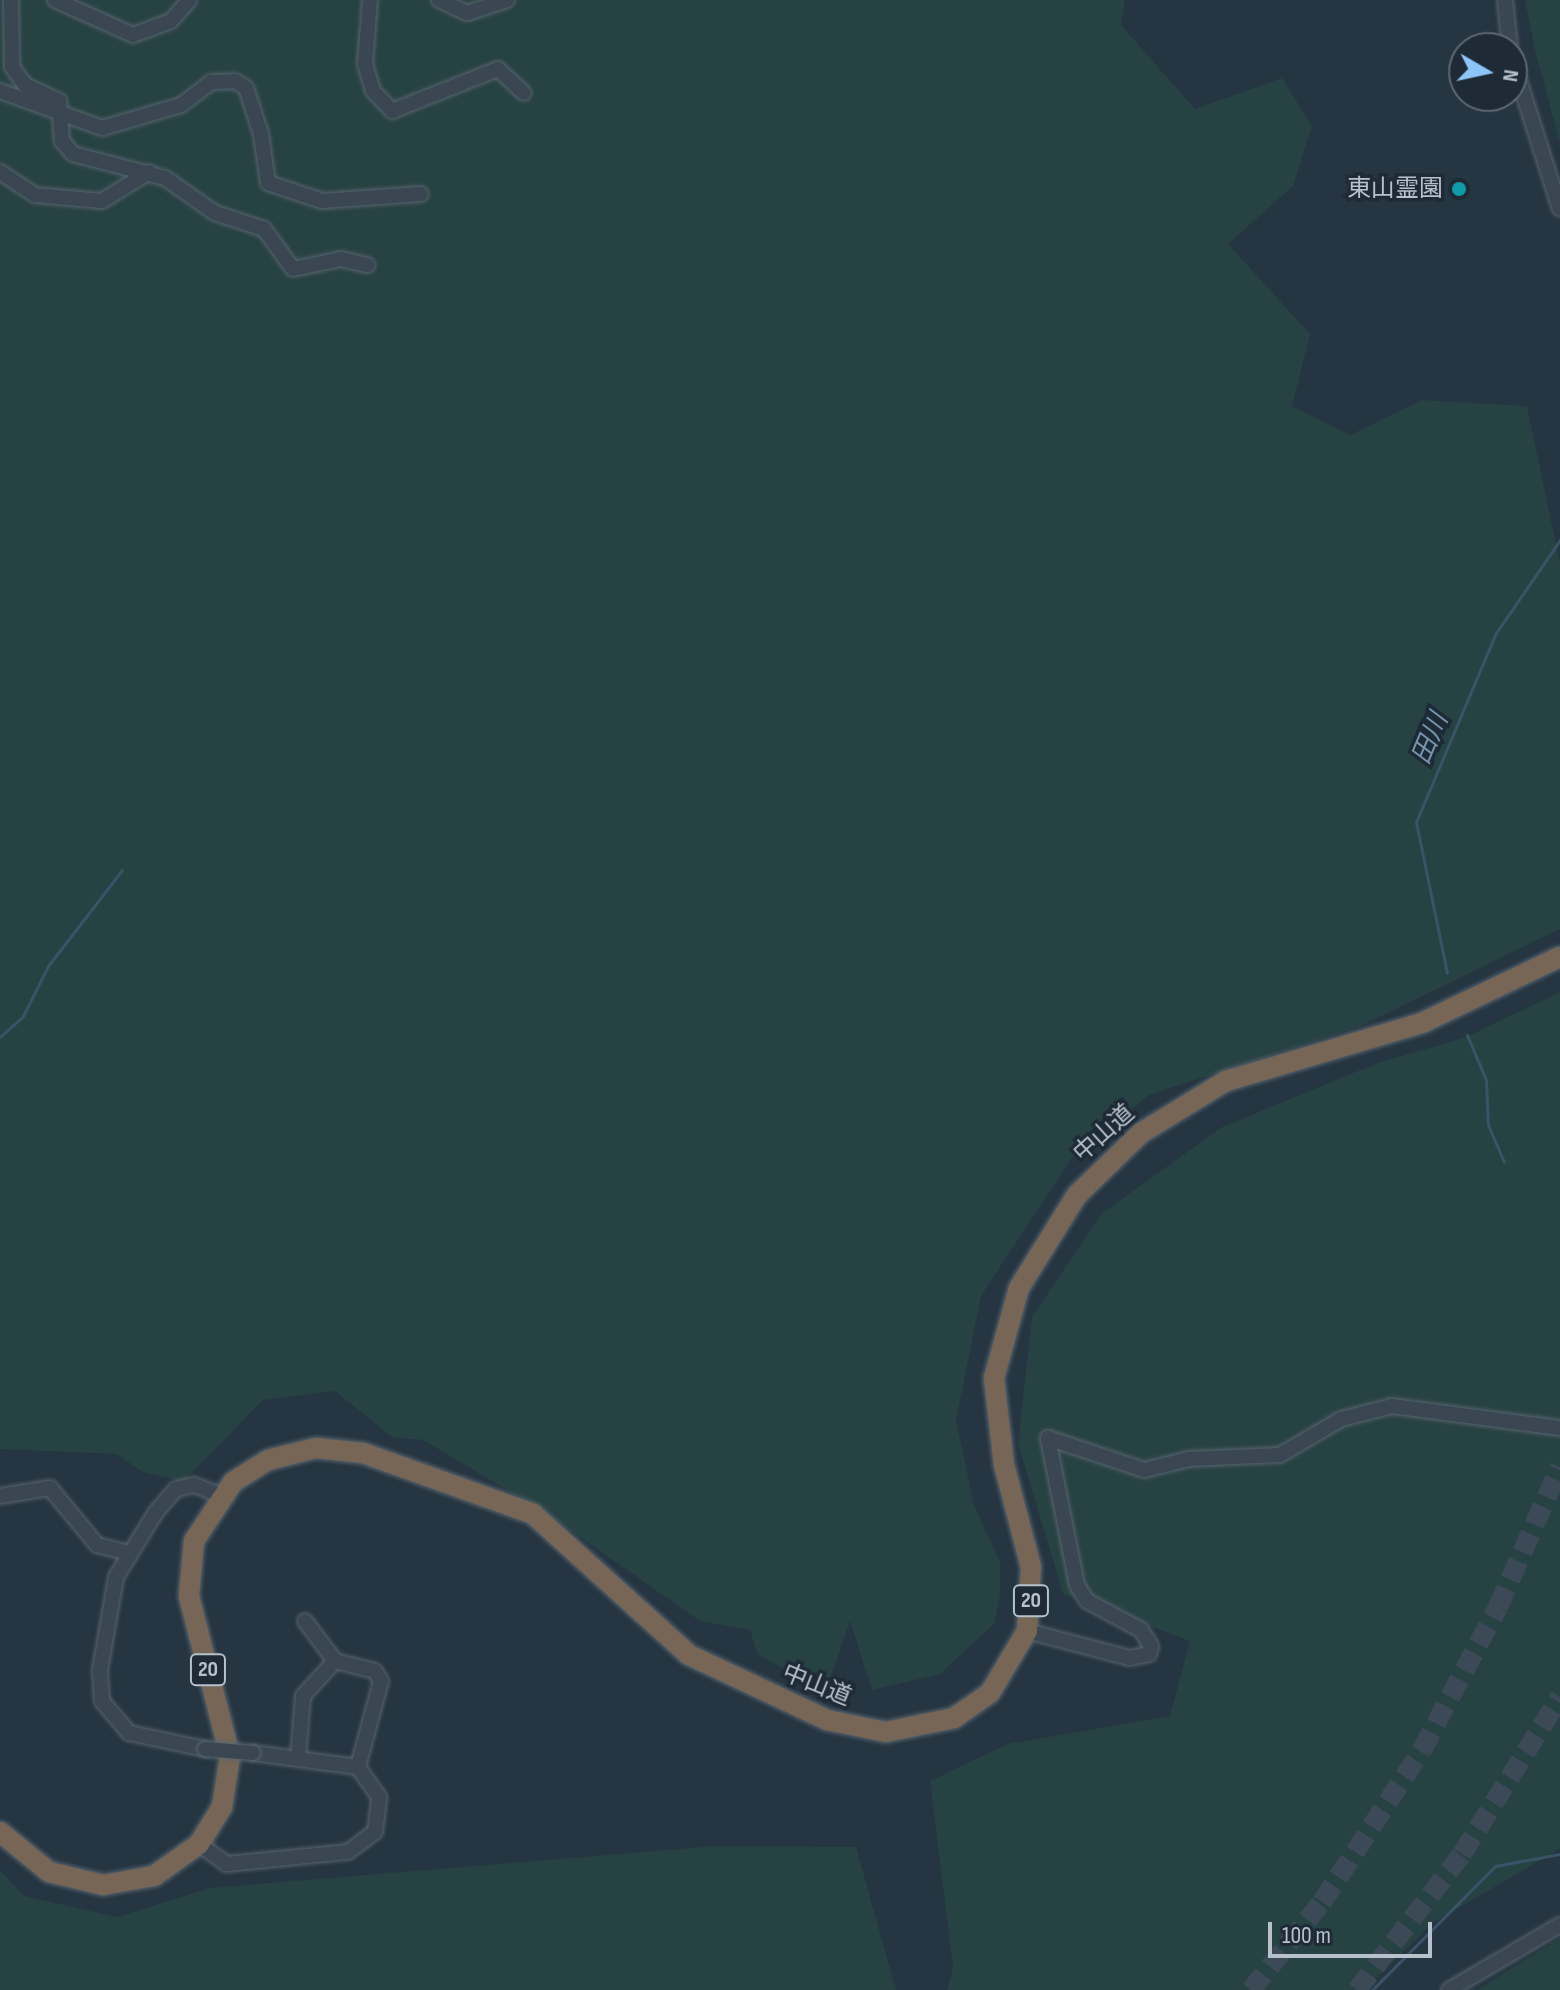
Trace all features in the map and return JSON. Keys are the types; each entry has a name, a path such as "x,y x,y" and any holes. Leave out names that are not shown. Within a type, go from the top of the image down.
{"highway":[{"name":"中山道","path":"0,1832 49,1872 103,1885 154,1876 199,1844 222,1807 230,1756 188,1579 194,1541 220,1495 268,1460 316,1448 363,1453 477,1489 558,1531 689,1655 827,1720 867,1730 903,1731 954,1718 990,1693 1027,1631 1031,1567 1004,1465 994,1378 1019,1288 1077,1195 1141,1133 1226,1081 1422,1023 1560,957"}],"street":[{"path":"11,0 12,67 25,85 59,101 64,118 62,141 73,154 149,172 215,213 274,236 293,269 341,259 367,265"},
{"path":"55,0 133,35 171,21 189,0"},
{"path":"370,0 365,64 373,91 392,111 498,69 524,93"},
{"path":"439,0 467,13 507,0"},
{"path":"1505,0 1508,32"},
{"path":"0,91 64,118 102,128 181,105 211,82 235,81 246,88 261,134 268,183 322,201 421,194"},
{"path":"1528,108 1560,209"},
{"path":"0,172 35,195 102,201 149,172"},
{"path":"1027,1631 1129,1658 1149,1654 1151,1646 1141,1630 1087,1601 1077,1585 1048,1438 1144,1470 1189,1459 1280,1455 1341,1419 1392,1406 1560,1428"},
{"path":"199,1844 227,1864 364,1845 375,1832 379,1797 358,1767 205,1749 129,1733 102,1701 106,1609 130,1553 176,1489 194,1485 220,1495"},
{"path":"0,1496 50,1488 97,1545 130,1553"},
{"path":"305,1621 335,1661 375,1671 381,1681 358,1767"},
{"path":"298,1758 303,1696 335,1661"},
{"path":"1449,1990 1560,1925"}],"green space":[{"path":"0,0 1125,0 1121,25 1195,109 1282,78 1312,126 1293,186 1228,244 1310,334 1292,406 1350,435 1422,400 1527,406 1560,563 1560,929 1361,1026 1149,1095 1071,1159 981,1296 956,1420 974,1505 1000,1562 1000,1595 994,1624 940,1674 872,1690 850,1621 830,1679 821,1684 792,1673 758,1655 750,1630 700,1621 544,1512 423,1440 392,1437 335,1391 263,1400 183,1482 143,1472 116,1454 0,1449"},
{"path":"1525,0 1560,0 1560,144 1535,50"},
{"path":"1560,992 1560,1849 1434,1922 1364,1990 947,1990 953,1968 930,1781 1007,1744 1170,1716 1190,1641 1063,1594 1018,1443 1032,1317 1101,1214 1222,1127 1375,1064 1466,1037"},
{"path":"715,1846 856,1847 896,1990 0,1990 0,1870 24,1896 117,1917 210,1888"},
{"path":"1560,1938 1560,1990 1477,1990"}],"waterway":[{"name":"田川","path":"1447,973 1416,822 1496,633 1560,540"},
{"path":"0,1037 23,1016 48,966 122,870"},
{"name":"田川","path":"1467,1035 1486,1080 1488,1125 1504,1162"},
{"path":"1372,1990 1495,1866 1560,1854"}],"tunnel":[{"path":"1251,1990 1322,1902 1422,1750 1498,1607 1560,1467"},
{"path":"1357,1990 1462,1854 1560,1697"}],"place":[{"name":"東山霊園","path":"1459,189"}]}
